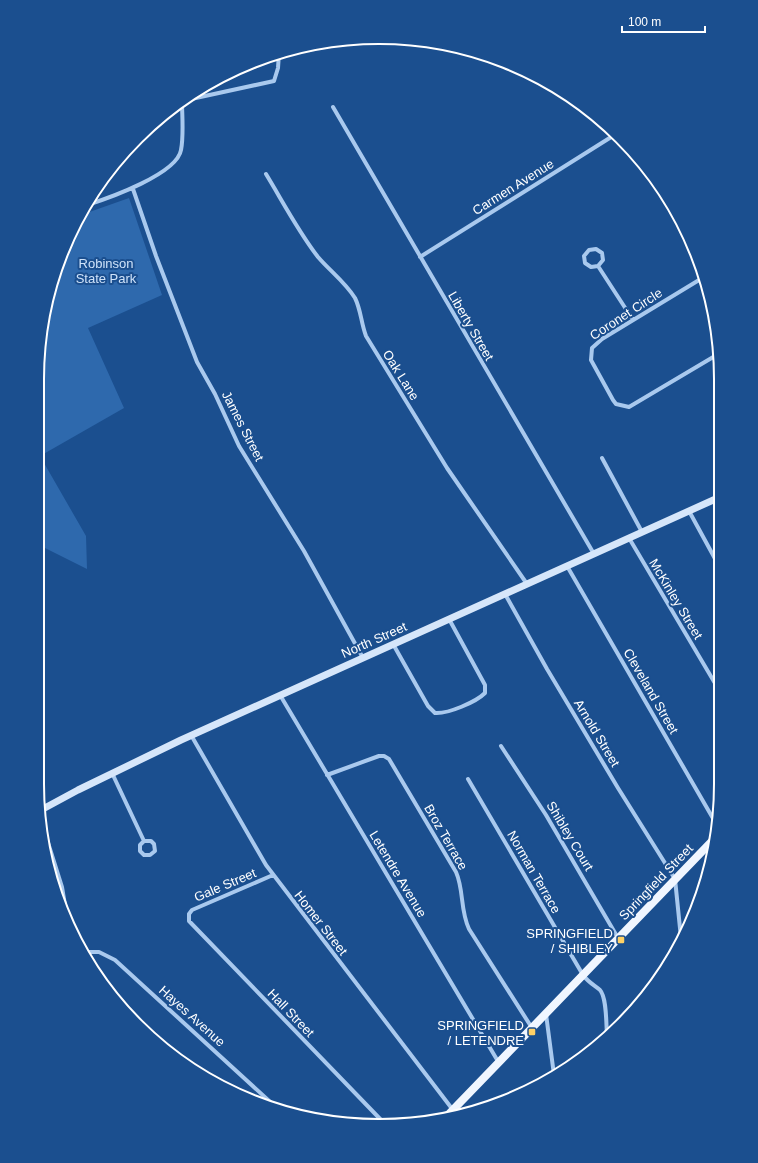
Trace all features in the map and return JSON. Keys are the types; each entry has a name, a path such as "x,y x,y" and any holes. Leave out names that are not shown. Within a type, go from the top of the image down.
{"main road":[{"name":"North Street","path":"45,808 191,735 714,500"},
{"name":"Springfield Street","path":"452,1111 708,846"}],"street":[{"path":"197,98 274,81 278,68 279,59"},
{"name":"Liberty Street","path":"333,107 594,554"},
{"path":"94,202 132,189 175,162 181,151 182,108"},
{"name":"Carmen Avenue","path":"420,257 611,137"},
{"name":"Oak Lane","path":"266,174 311,247 350,291 361,312 366,336 447,468 527,584"},
{"name":"James Street","path":"132,189 197,362 215,394 239,446 301,545 363,658"},
{"path":"596,249 602,253 602,260 598,266 591,267 585,263 584,256 588,250 596,249"},
{"path":"598,266 633,320"},
{"name":"Coronet Circle","path":"699,280 602,339 592,348 591,360 616,404 622,407 633,406 713,357"},
{"path":"602,458 642,532"},
{"path":"689,511 714,557"},
{"name":"McKinley Street","path":"629,538 714,682"},
{"name":"Cleveland Street","path":"567,566 712,817"},
{"name":"Arnold Street","path":"505,594 547,669 618,788 675,879"},
{"path":"393,644 431,710 435,713 446,712 477,699 485,693 485,685 449,619"},
{"name":"Letendre Avenue","path":"280,695 499,1063"},
{"name":"Homer Street","path":"191,735 252,843 273,876 449,1112"},
{"name":"Shibley Court","path":"501,746 546,815 618,938"},
{"name":"Broz Terrace","path":"327,774 379,756 384,756 389,759 456,872 460,886 463,911 469,929 532,1029"},
{"path":"112,774 144,841"},
{"name":"Norman Terrace","path":"468,779 583,975 602,993 607,1030"},
{"path":"50,849 63,896"},
{"name":"Gale Street","path":"188,916 192,910 273,876"},
{"path":"675,879 680,929"},
{"name":"Hall Street","path":"188,916 194,928 380,1119"},
{"name":"Hayes Avenue","path":"89,952 99,952 112,957 268,1100"},
{"path":"546,1014 553,1070"}],"green space":[{"name":"Robinson State Park","path":"129,198 162,295 88,328 124,408 44,454 44,379 50,314 62,271 88,212"},
{"name":"Robinson State Park","path":"44,463 86,536 87,569 44,548"}],"place":[{"name":"SPRINGFIELD / SHIBLEY","path":"621,940"},
{"name":"SPRINGFIELD / LETENDRE","path":"532,1032"}]}
